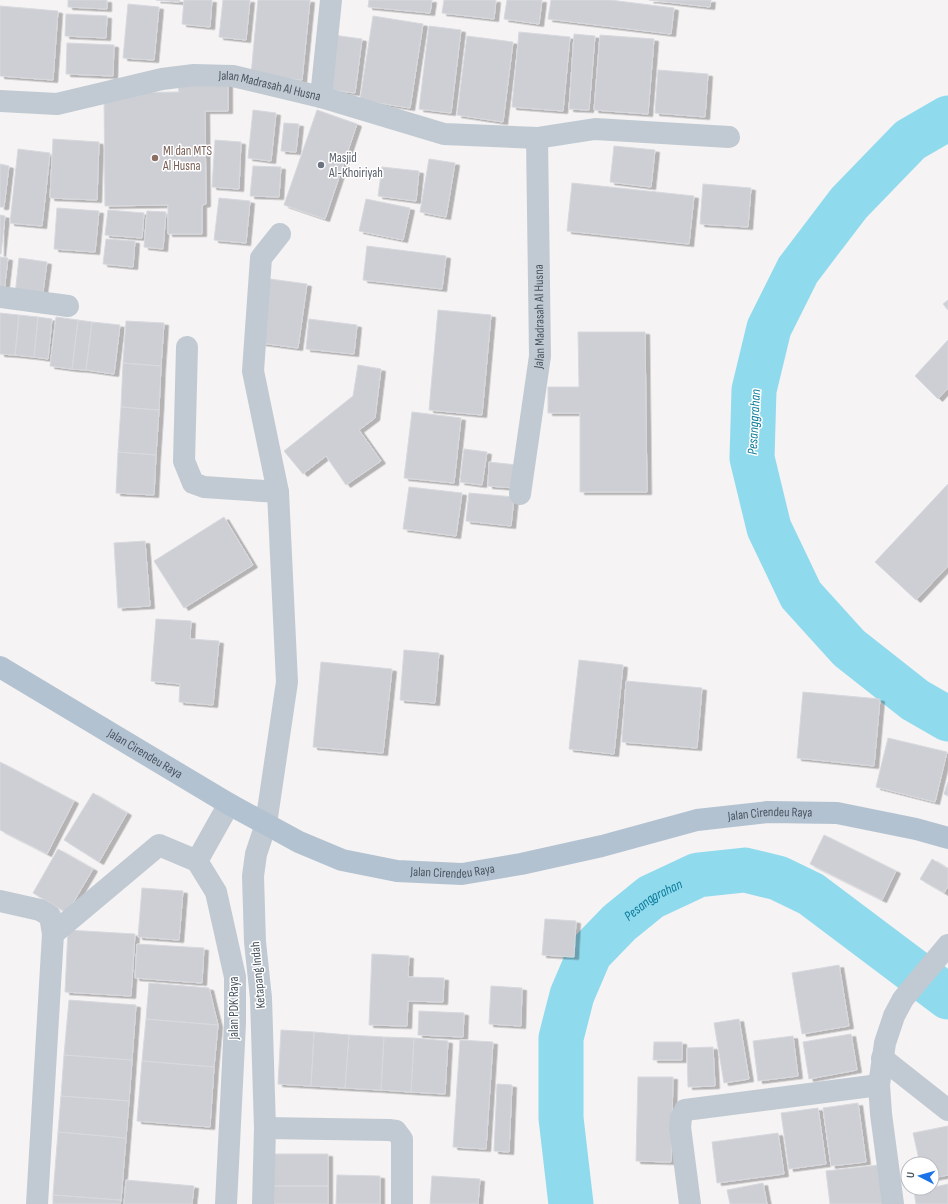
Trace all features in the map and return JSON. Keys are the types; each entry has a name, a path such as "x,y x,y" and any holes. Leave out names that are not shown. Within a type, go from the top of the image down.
{"main road":[{"name":"Jalan Cirendeu Raya","path":"0,668 229,804 299,842 342,860 397,871 462,874 521,864 602,846 697,820 768,812 836,813 916,829 948,838"}],"street":[{"path":"321,96 331,0"},
{"name":"Jalan Madrasah Al Husna","path":"0,101 57,104 162,79 194,75 233,76 321,96 444,134 537,138 595,129 729,137"},
{"name":"Jalan Madrasah Al Husna","path":"520,494 540,356 537,138"},
{"name":"Ketapang Indah","path":"263,1204 265,1128 261,998 255,942 253,876 256,854 266,824 287,682 278,492 253,371 261,258 280,234"},
{"path":"0,297 68,306"},
{"path":"187,346 184,461 193,483 204,486 278,492"},
{"path":"53,934 159,845 197,861 229,804"},
{"name":"Jalan PDK Raya","path":"197,861 216,892 235,977 235,1023 226,1204"},
{"path":"0,901 40,910 50,916 53,934 37,1204"},
{"path":"893,1204 881,1114 879,1085 882,1058 894,1016 903,999 948,945"},
{"path":"882,1058 948,1110"},
{"path":"690,1204 680,1127 680,1118 685,1110 879,1085"},
{"path":"265,1128 396,1131 402,1139 402,1204"}],"building":[{"path":"68,0 107,0 107,9 68,7"},
{"path":"156,0 180,0 179,2"},
{"path":"184,0 212,0 210,27 182,24"},
{"path":"223,0 250,0 246,40 219,37"},
{"path":"258,0 310,0 302,80 251,75"},
{"path":"369,0 432,0 430,13 368,7"},
{"path":"444,0 496,0 494,19 442,13"},
{"path":"507,0 542,0 539,24 504,19"},
{"path":"551,0 610,0 674,8 671,34 548,19"},
{"path":"649,0 711,0 710,7"},
{"path":"128,4 159,7 154,60 123,58"},
{"path":"0,6 58,11 53,80 0,76"},
{"path":"66,14 107,16 106,38 65,36"},
{"path":"373,16 423,24 410,108 360,100"},
{"path":"429,26 461,30 451,113 419,109"},
{"path":"519,32 570,37 563,111 512,107"},
{"path":"574,34 595,36 589,110 569,109"},
{"path":"333,35 362,39 355,93 326,89"},
{"path":"600,35 654,39 648,114 594,110"},
{"path":"467,36 513,42 503,122 457,115"},
{"path":"67,43 114,45 113,76 66,74"},
{"path":"658,70 708,74 705,117 655,113"},
{"name":"MI dan MTS Al Husna","path":"228,83 228,111 205,111 206,204 202,205 202,234 168,234 168,205 105,206 104,93 179,92 178,84"},
{"path":"253,110 276,113 271,161 248,158"},
{"name":"Masjid Al-Khoiriyah","path":"317,110 357,124 325,219 284,205"},
{"path":"284,123 299,124 296,152 281,151"},
{"path":"53,139 99,142 97,200 50,198"},
{"path":"215,140 241,142 239,189 212,187"},
{"path":"614,146 655,150 651,187 610,182"},
{"path":"18,149 50,153 42,226 10,223"},
{"path":"429,159 455,163 446,217 420,212"},
{"path":"0,164 9,166 4,207 0,207"},
{"path":"253,166 281,167 279,197 250,196"},
{"path":"382,167 419,171 416,201 378,196"},
{"path":"572,183 694,196 689,244 567,231"},
{"path":"703,184 751,188 748,227 700,224"},
{"path":"219,198 250,201 246,243 214,240"},
{"path":"366,199 410,208 403,240 359,231"},
{"path":"57,208 99,211 95,252 54,249"},
{"path":"108,210 144,213 142,238 105,235"},
{"path":"147,211 166,212 163,249 144,247"},
{"path":"0,215 5,216 1,254 0,254"},
{"path":"106,239 135,241 133,267 103,264"},
{"path":"367,246 446,256 442,289 363,280"},
{"path":"0,257 8,258 4,292 0,292"},
{"path":"19,258 47,262 42,299 15,295"},
{"path":"270,279 307,284 298,348 261,343"},
{"path":"948,300 948,310 943,304"},
{"path":"438,310 491,315 482,415 429,410"},
{"path":"0,313 19,315 15,355 0,354"},
{"path":"19,315 38,317 34,357 15,355"},
{"path":"38,317 52,319 48,359 34,357"},
{"path":"56,317 78,320 72,369 50,366"},
{"path":"309,319 357,325 354,354 306,349"},
{"path":"78,320 92,322 86,370 72,369"},
{"path":"126,321 164,323 161,366 123,363"},
{"path":"92,322 120,325 114,374 86,370"},
{"path":"578,332 645,332 647,492 580,492 580,413 548,413 548,387 579,387"},
{"path":"948,340 948,388 938,399 915,376"},
{"path":"123,363 161,366 159,410 121,407"},
{"path":"358,365 381,369 375,418 359,430 381,461 346,485 326,456 303,474 284,451 353,396"},
{"path":"121,407 159,410 156,455 118,452"},
{"path":"412,412 461,418 454,483 404,478"},
{"path":"464,449 487,452 482,485 460,482"},
{"path":"118,452 156,455 154,495 116,493"},
{"path":"489,462 517,465 515,488 488,486"},
{"path":"948,484 948,566 916,600 875,562"},
{"path":"409,487 462,493 456,536 403,529"},
{"path":"469,493 514,497 511,526 466,521"},
{"path":"224,517 253,565 184,608 154,561"},
{"path":"145,541 150,606 118,608 114,543"},
{"path":"156,619 191,621 190,639 219,641 213,705 179,702 180,684 151,681"},
{"path":"404,650 439,653 435,703 400,700"},
{"path":"579,660 623,665 614,754 569,749"},
{"path":"321,662 392,669 383,753 313,747"},
{"path":"626,681 702,688 697,748 622,742"},
{"path":"803,692 880,699 874,766 797,758"},
{"path":"888,738 947,752 935,802 876,787"},
{"path":"0,762 74,801 47,854 0,830"},
{"path":"948,782 948,796 944,794"},
{"path":"93,793 127,813 99,862 64,840"},
{"path":"824,835 896,871 882,900 810,864"},
{"path":"58,849 93,869 67,913 33,893"},
{"path":"932,859 948,869 948,886 944,893 920,879"},
{"path":"142,888 183,891 179,940 138,937"},
{"path":"545,919 576,921 574,957 542,955"},
{"path":"68,930 135,934 131,996 65,992"},
{"path":"137,944 204,948 202,983 135,978"},
{"path":"372,954 409,956 408,977 444,978 443,1002 408,1001 407,1026 369,1025"},
{"path":"839,965 849,1026 802,1034 792,973"},
{"path":"149,983 209,988 218,1025 146,1019"},
{"path":"491,986 522,988 521,1026 489,1024"},
{"path":"69,1000 136,1005 132,1060 64,1055"},
{"path":"419,1011 464,1013 463,1037 418,1035"},
{"path":"146,1019 218,1025 214,1067 142,1061"},
{"path":"739,1019 749,1079 724,1083 714,1023"},
{"path":"281,1030 314,1032 311,1086 278,1084"},
{"path":"314,1032 349,1035 345,1088 311,1086"},
{"path":"851,1034 857,1070 809,1079 803,1042"},
{"path":"349,1035 384,1037 381,1090 345,1088"},
{"path":"793,1036 798,1076 758,1081 753,1041"},
{"path":"384,1037 414,1038 411,1092 381,1090"},
{"path":"414,1038 448,1041 445,1094 411,1092"},
{"path":"460,1040 493,1042 486,1149 453,1147"},
{"path":"654,1042 682,1042 682,1060 653,1060"},
{"path":"713,1047 715,1086 688,1087 687,1048"},
{"path":"64,1055 132,1060 129,1101 61,1096"},
{"path":"142,1061 214,1067 210,1127 137,1121"},
{"path":"638,1077 673,1077 671,1162 636,1161"},
{"path":"497,1084 512,1085 509,1152 494,1151"},
{"path":"61,1096 129,1101 126,1138 58,1132"},
{"path":"858,1103 866,1162 831,1166 823,1108"},
{"path":"818,1108 826,1164 789,1169 781,1113"},
{"path":"948,1126 948,1175 940,1176 940,1156 918,1156 913,1133"},
{"path":"58,1132 126,1138 121,1200 53,1195"},
{"path":"778,1133 784,1174 717,1183 712,1142"},
{"path":"271,1154 328,1154 328,1186 270,1186"},
{"path":"879,1165 883,1204 830,1204 826,1171"},
{"path":"337,1175 380,1176 380,1204 336,1204"},
{"path":"432,1176 480,1179 478,1204 430,1204"},
{"path":"126,1180 194,1186 192,1204 124,1204"},
{"path":"763,1183 767,1204 730,1204 727,1190"},
{"path":"948,1184 948,1204 916,1204 915,1196 940,1196 940,1186"},
{"path":"270,1186 328,1186 328,1204 270,1204"},
{"path":"53,1195 121,1200 120,1204 53,1204"}],"waterway":[{"name":"Pesanggrahan","path":"948,118 910,140 849,203 798,270 769,328 754,390 752,458 769,528 801,595 849,648 915,700 948,719"},
{"name":"Pesanggrahan","path":"571,1204 561,1118 561,1038 572,995 590,953 619,923 651,897 698,875 745,870 778,878 811,894 948,997"}],"place":[{"name":"MI dan MTS Al Husna","path":"155,158"},
{"name":"Masjid Al-Khoiriyah","path":"321,165"}]}
